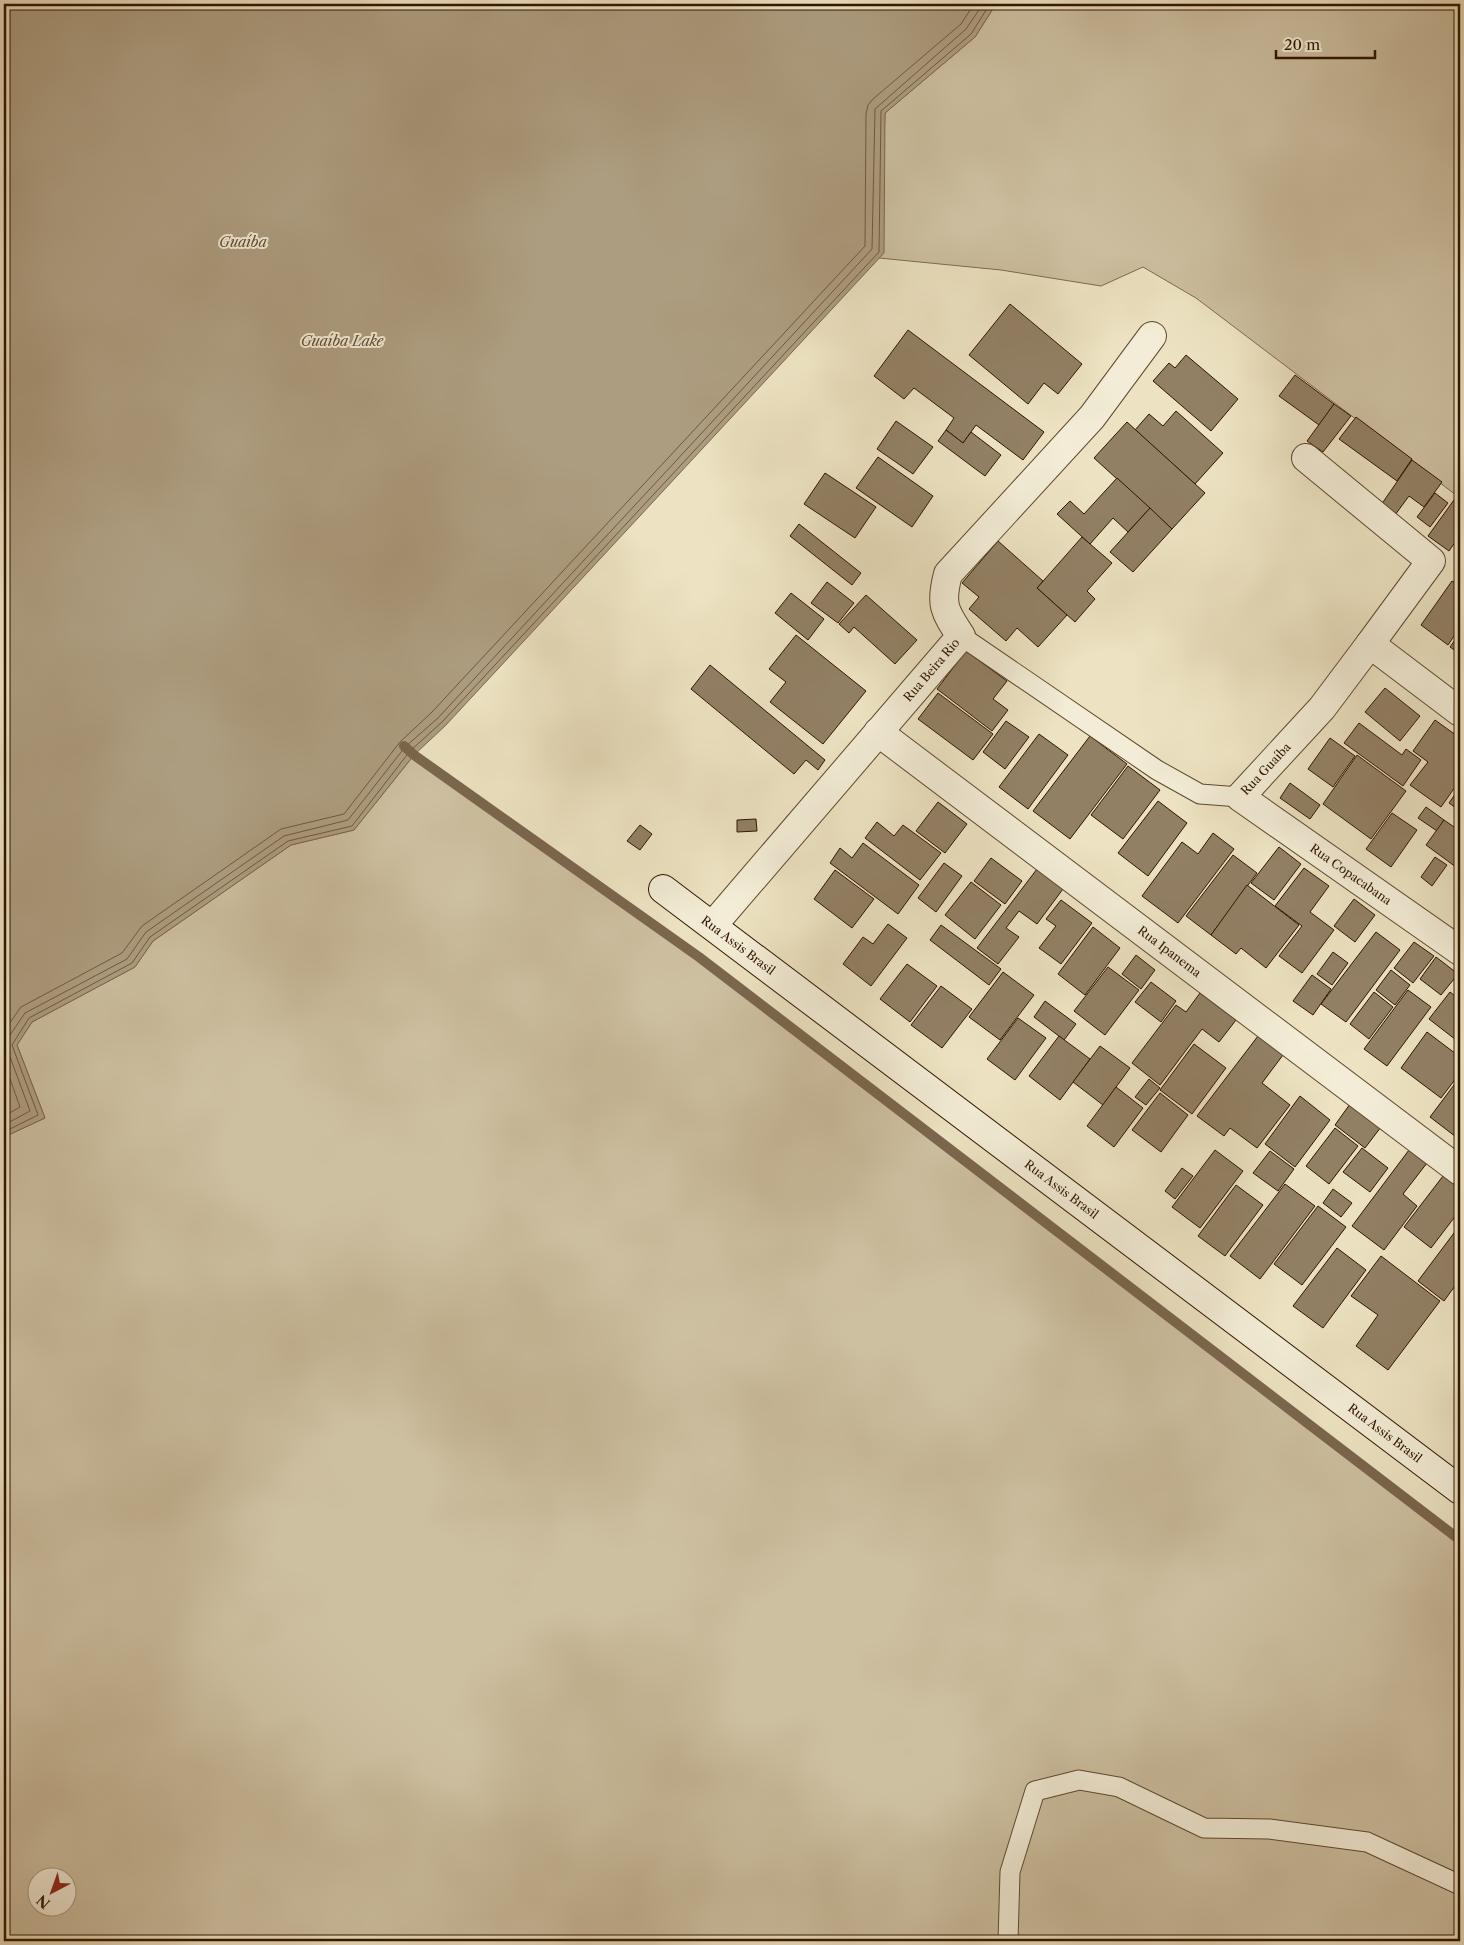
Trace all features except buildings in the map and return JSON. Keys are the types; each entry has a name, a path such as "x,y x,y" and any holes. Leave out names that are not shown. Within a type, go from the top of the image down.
{"street":[{"name":"Rua Beira Rio","path":"713,925 961,636 946,614 943,594 948,574 1092,416 1152,336"},
{"name":"Rua Guaíba","path":"1240,797 1322,708 1431,561 1306,458"},
{"path":"1370,644 1460,712"},
{"name":"Rua Ipanema","path":"878,732 1460,1171"},
{"name":"Rua Copacabana","path":"1240,797 1460,951"},
{"name":"Rua Assis Brasil","path":"662,889 713,925 1460,1490"}],"lane":[{"name":"Rua Guaíba","path":"961,636 1157,770 1200,794 1240,797"},
{"path":"1008,1941 1010,1872 1035,1791 1079,1780 1119,1787 1204,1828 1269,1829 1367,1842 1460,1885"}],"shaded area":[{"path":"996,4 1460,4 1460,498 1196,298 1143,267 1101,286 1001,270 879,258 885,113 975,37"},
{"path":"414,755 699,957 1460,1540 1460,1941 4,1941 4,1137 45,1118 17,1045 32,1022 135,967 153,941 291,845 354,830"}],"water":[{"name":"Guaíba Lake","path":"4,4 996,4 975,37 885,113 884,253 445,726 414,755 354,830 291,845 153,941 135,967 32,1022 17,1045 45,1118 4,1137"}],"waterway":[{"path":"404,746 414,755 699,957 1460,1540"}],"water label":[{"name":"Guaíba","path":"243,242"}]}
